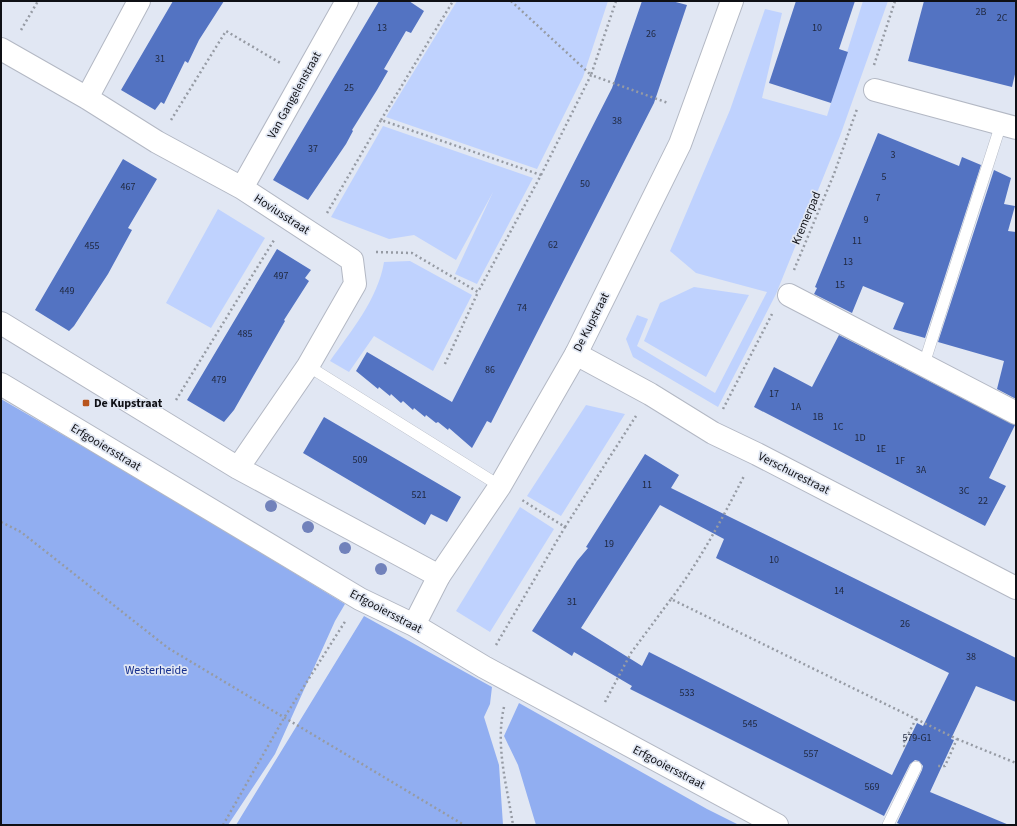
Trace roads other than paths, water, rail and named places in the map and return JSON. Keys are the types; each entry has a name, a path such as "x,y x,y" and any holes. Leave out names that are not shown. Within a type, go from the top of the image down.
{"street":[{"path":"87,98 139,1"},
{"name":"Van Gangelenstraat","path":"242,188 347,1"},
{"name":"De Kupstraat","path":"414,625 439,576 500,486 576,354 680,144 732,1"},
{"name":"Hoviusstraat","path":"4,51 87,98 157,142 242,188 352,260 355,284 308,366"},
{"path":"867,96 1009,126"},
{"path":"790,295 1016,413"},
{"path":"1,324 238,468 439,576"},
{"name":"Verschurestraat","path":"576,354 650,394 713,433 1016,588"},
{"path":"238,468 308,366"},
{"name":"Erfgooiersstraat","path":"1,384 360,599 414,625 484,667 777,825"}],"lane":[{"path":"924,364 1009,126"},
{"path":"308,366 500,486"},
{"path":"888,825 916,767"}],"place":[{"name":"De Kupstraat","path":"86,403"}],"park label":[{"name":"Westerheide","path":"156,670"}]}
